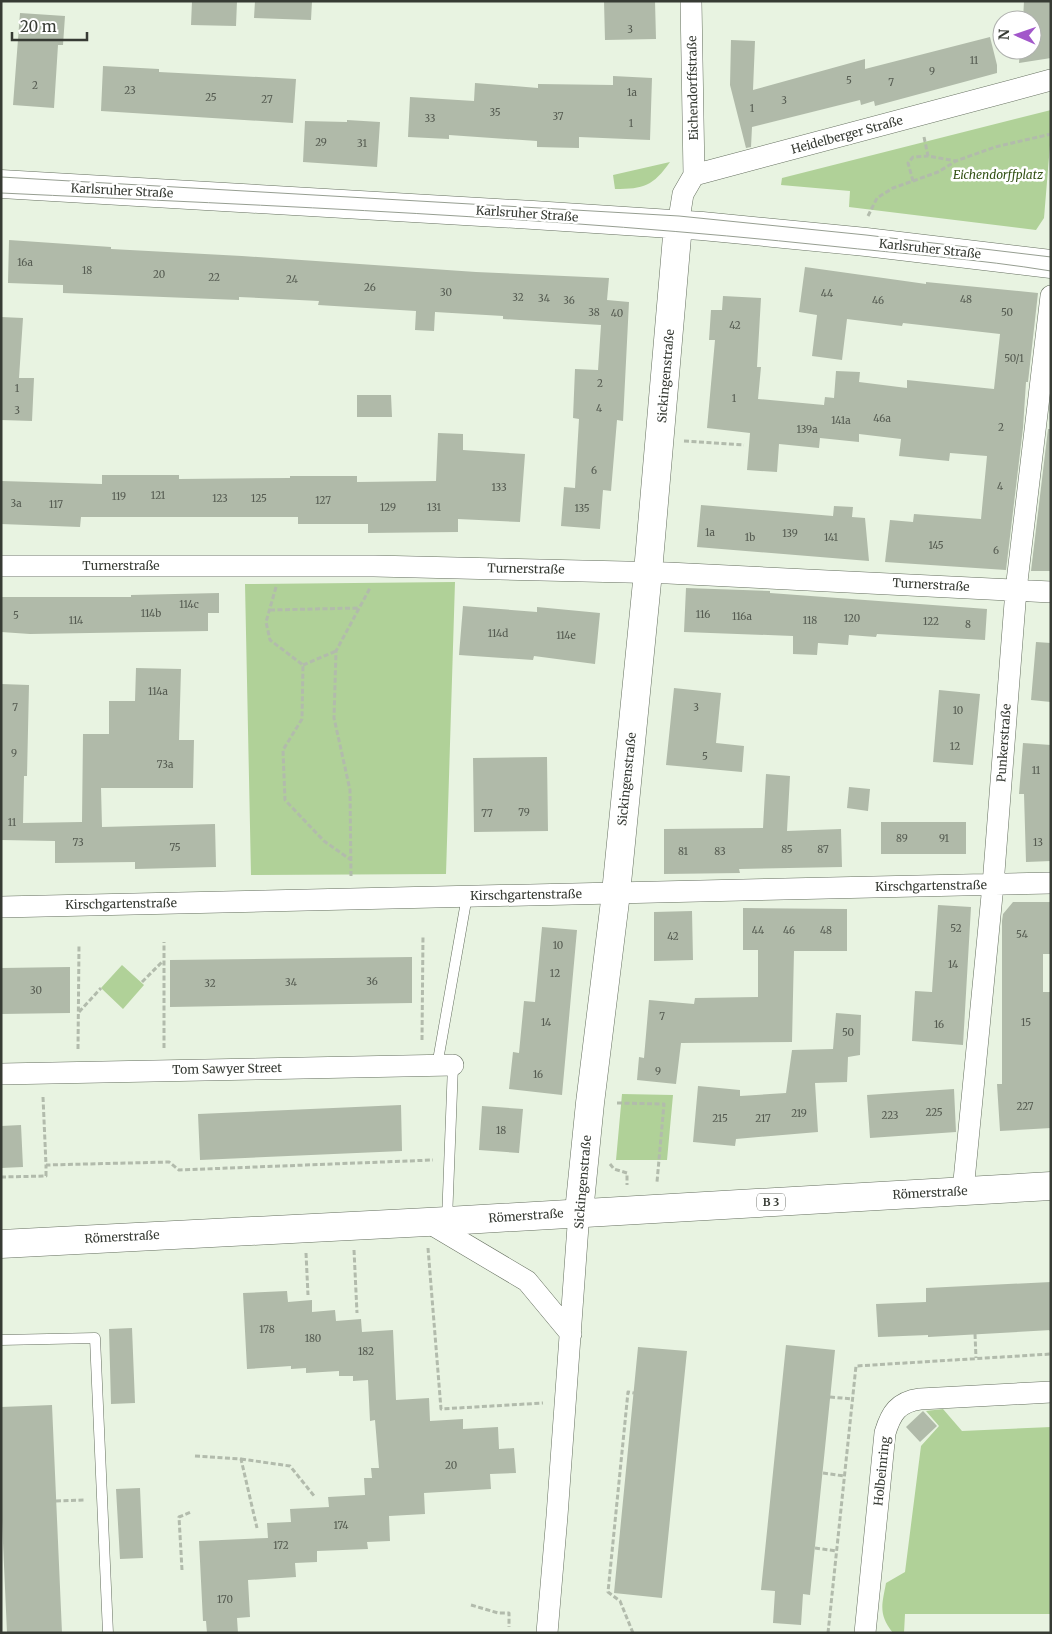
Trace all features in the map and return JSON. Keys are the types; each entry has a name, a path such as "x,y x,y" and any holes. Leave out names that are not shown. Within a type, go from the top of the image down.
{"main road":[{"name":"Karlsruher Straße","path":"1,184 523,214 678,225 866,242 1051,264"},
{"name":"Sickingenstraße","path":"579,1212 591,1093 616,893 648,572 678,225"},
{"name":"Römerstraße","path":"1,1244 1051,1186"}],"street":[{"name":"Eichendorffstraße","path":"691,1 694,175"},
{"name":"Heidelberger Straße","path":"694,175 1051,80"},
{"path":"678,225 683,194 694,175"},
{"name":"Punkerstraße","path":"963,1191 993,885 1016,590 1051,296"},
{"name":"Turnerstraße","path":"1,566 374,566 648,572 1051,592"},
{"name":"Kirschgartenstraße","path":"1,907 1051,883"},
{"name":"Tom Sawyer Street","path":"1,1074 437,1065"},
{"name":"Sickingenstraße","path":"547,1633 579,1212"},
{"path":"437,1221 527,1281 571,1334"},
{"name":"Holbeinring","path":"865,1633 885,1433 889,1419 895,1411 902,1404 910,1400 1051,1392"}],"lane":[{"path":"437,1221 449,1160 437,1065 467,896"},
{"path":"1,1340 95,1338 108,1633"}],"path":[{"path":"918,116 928,156"},
{"path":"866,242 868,217 877,198 893,188 938,172 956,161 995,146 1051,134"},
{"path":"913,180 908,163 913,157 928,156 956,161"},
{"path":"680,441 744,445"},
{"path":"351,899 350,790 334,718 336,651 373,583 374,566"},
{"path":"276,584 266,622 270,640 303,665"},
{"path":"270,610 358,608"},
{"path":"303,665 336,651"},
{"path":"303,665 302,719 283,750 285,800 324,841 351,860"},
{"path":"423,935 437,1065"},
{"path":"164,942 164,1071"},
{"path":"78,1072 79,944"},
{"path":"142,982 163,961"},
{"path":"79,1012 101,988"},
{"path":"1,1177 46,1176 42,1073"},
{"path":"614,1103 664,1104 655,1209"},
{"path":"46,1165 169,1162 179,1170 449,1160"},
{"path":"437,1221 441,1410 566,1402"},
{"path":"353,1225 357,1313"},
{"path":"304,1227 308,1295"},
{"path":"975,1334 976,1358"},
{"path":"633,1633 620,1601 608,1592 628,1392 634,1393"},
{"path":"830,1397 853,1400"},
{"path":"195,1456 240,1459 290,1466 315,1497"},
{"path":"240,1459 257,1528"},
{"path":"620,1470 626,1470"},
{"path":"823,1473 844,1476"},
{"path":"56,1500 102,1500"},
{"path":"182,1570 179,1517 191,1512"},
{"path":"612,1545 619,1546"},
{"path":"815,1548 836,1550"},
{"path":"471,1605 498,1613 509,1613 509,1626"}],"green space":[{"name":"Eichendorffplatz","path":"1051,110 1044,218 1036,230 849,207 850,191 781,185 782,178"},
{"path":"670,162 653,181 641,187 615,189 613,175"},
{"path":"455,582 446,874 251,875 245,584"},
{"path":"122,965 144,985 123,1009 101,988"},
{"path":"622,1094 673,1095 667,1160 616,1160"},
{"path":"943,1409 962,1431 1051,1427 1051,1614 905,1614 904,1633 893,1633 888,1626 882,1609 886,1583 905,1572 921,1446 939,1426 926,1411"}],"building":[{"path":"192,1 237,1 236,26 191,25"},
{"path":"255,1 312,1 311,20 254,18"},
{"path":"604,1 655,1 656,39 605,40"},
{"path":"1024,1 1051,1 1051,58 1042,59 1042,10 1024,10"},
{"path":"20,13 65,16 63,45 58,45 54,108 13,105"},
{"path":"990,37 992,60 996,60 997,73 875,106 874,101 861,105 860,100 752,127 751,147 746,148 730,85 731,40 755,41 753,90 865,59 865,69"},
{"path":"1019,60 1038,60 1019,63"},
{"path":"103,66 159,69 159,72 296,79 293,123 101,111"},
{"path":"613,76 652,78 650,140 579,137 579,148 537,147 537,141 449,135 449,139 408,137 410,97 474,101 475,83 538,88 538,84 613,85"},
{"path":"347,120 380,122 377,167 303,162 305,121 347,122"},
{"path":"9,240 111,247 111,249 476,272 609,278 607,300 629,302 623,421 617,420 611,491 603,490 600,529 561,526 564,487 575,488 579,419 573,418 575,369 598,370 601,325 503,319 503,316 435,312 434,331 415,330 416,311 318,305 319,301 63,293 63,285 8,283"},
{"path":"805,267 926,284 926,282 1038,293 1028,382 1026,382 1023,428 1006,570 885,562 890,520 913,522 914,514 981,519 987,456 950,453 949,461 899,456 901,439 859,434 859,442 820,438 819,448 779,444 777,472 747,470 750,433 707,428 715,340 709,340 711,310 722,310 723,296 761,298 757,367 761,367 758,399 824,405 825,397 834,398 836,371 860,372 859,382 907,388 907,380 994,389 1000,334 903,323 902,326 847,319 842,360 812,356 817,315 799,312"},
{"path":"1,317 23,318 19,378 34,378 32,421 1,420"},
{"path":"357,395 391,395 392,417 357,417"},
{"path":"1048,429 1051,429 1051,571 1031,571"},
{"path":"438,433 463,434 463,450 525,454 520,522 458,519 458,532 368,533 368,524 298,524 298,517 81,517 80,527 1,524 1,481 102,484 102,475 179,475 179,479 357,476 357,482 436,481"},
{"path":"701,505 833,516 834,506 853,507 852,517 865,518 869,561 697,547"},
{"path":"686,588 770,591 770,593 987,609 985,640 877,634 876,637 849,635 848,645 818,643 817,655 793,654 793,636 684,632"},
{"path":"219,593 219,613 208,613 208,631 30,634 1,632 1,597 131,597 131,595"},
{"path":"463,606 537,612 537,607 600,613 595,664 534,656 533,660 459,655"},
{"path":"1036,642 1051,643 1051,702 1031,700"},
{"path":"136,668 181,669 179,740 194,740 193,788 101,788 102,827 215,824 216,867 135,869 135,862 55,863 55,841 1,840 1,684 29,685 27,776 24,776 23,823 82,822 83,734 109,734 109,701 135,701"},
{"path":"674,688 721,693 716,743 744,746 742,772 666,765"},
{"path":"939,690 980,694 973,765 933,762"},
{"path":"1023,743 1051,745 1051,861 1026,862 1024,794 1019,794"},
{"path":"547,757 548,831 474,832 473,758"},
{"path":"766,774 790,776 787,831 841,829 842,867 739,869 740,873 664,874 664,829 763,828"},
{"path":"849,787 870,789 868,811 847,808"},
{"path":"881,822 966,822 966,854 881,854"},
{"path":"1013,902 1051,902 1051,954 1043,954 1043,992 1051,992 1051,1128 1000,1131 997,1084 1002,1084 1002,921 1003,914"},
{"path":"938,905 971,907 963,1045 912,1041 915,991 932,992"},
{"path":"743,908 847,909 847,951 794,951 792,1042 681,1043 676,1084 637,1080 639,1057 644,1058 649,1000 694,1004 695,998 758,997 758,950 743,950"},
{"path":"692,911 693,960 654,961 654,912"},
{"path":"542,927 577,930 562,1095 509,1089 513,1052 519,1053 524,1001 535,1002"},
{"path":"412,957 412,1003 170,1007 170,960"},
{"path":"70,967 70,1013 1,1014 1,968"},
{"path":"836,1013 861,1015 860,1055 848,1057 847,1082 815,1083 818,1132 736,1139 735,1146 693,1142 698,1086 740,1090 740,1096 786,1093 792,1050 833,1049"},
{"path":"954,1089 956,1132 870,1138 867,1095"},
{"path":"401,1105 402,1151 200,1160 198,1114"},
{"path":"482,1106 523,1109 519,1153 479,1150"},
{"path":"21,1125 23,1167 1,1168 1,1126"},
{"path":"1051,1282 1051,1330 928,1337 928,1335 878,1337 876,1304 926,1302 926,1288"},
{"path":"287,1291 288,1302 312,1300 312,1312 335,1310 336,1321 361,1319 362,1332 393,1330 396,1400 429,1398 430,1421 463,1419 463,1429 498,1427 499,1449 514,1448 516,1473 490,1474 491,1489 424,1493 425,1514 389,1516 390,1541 367,1542 368,1549 317,1551 317,1562 295,1563 296,1577 248,1580 250,1617 237,1618 238,1633 207,1633 206,1621 203,1621 199,1541 268,1538 267,1523 291,1522 290,1509 329,1507 328,1497 365,1495 364,1478 372,1478 371,1468 379,1468 375,1420 370,1421 368,1380 353,1381 353,1376 339,1376 339,1371 306,1373 306,1368 291,1369 291,1366 247,1369 243,1293"},
{"path":"132,1328 135,1403 111,1404 109,1329"},
{"path":"786,1345 835,1350 810,1595 803,1594 801,1625 773,1623 775,1591 761,1590"},
{"path":"638,1347 687,1351 662,1598 614,1593"},
{"path":"52,1405 62,1633 7,1633 1,1498 1,1407"},
{"path":"923,1411 937,1426 920,1442 906,1427"},
{"path":"140,1488 143,1558 120,1559 116,1489"}],"tram line":[{"path":"1,177 679,216 866,235 1051,257"},
{"path":"1,193 416,213 623,227 941,257 1051,271"}]}
